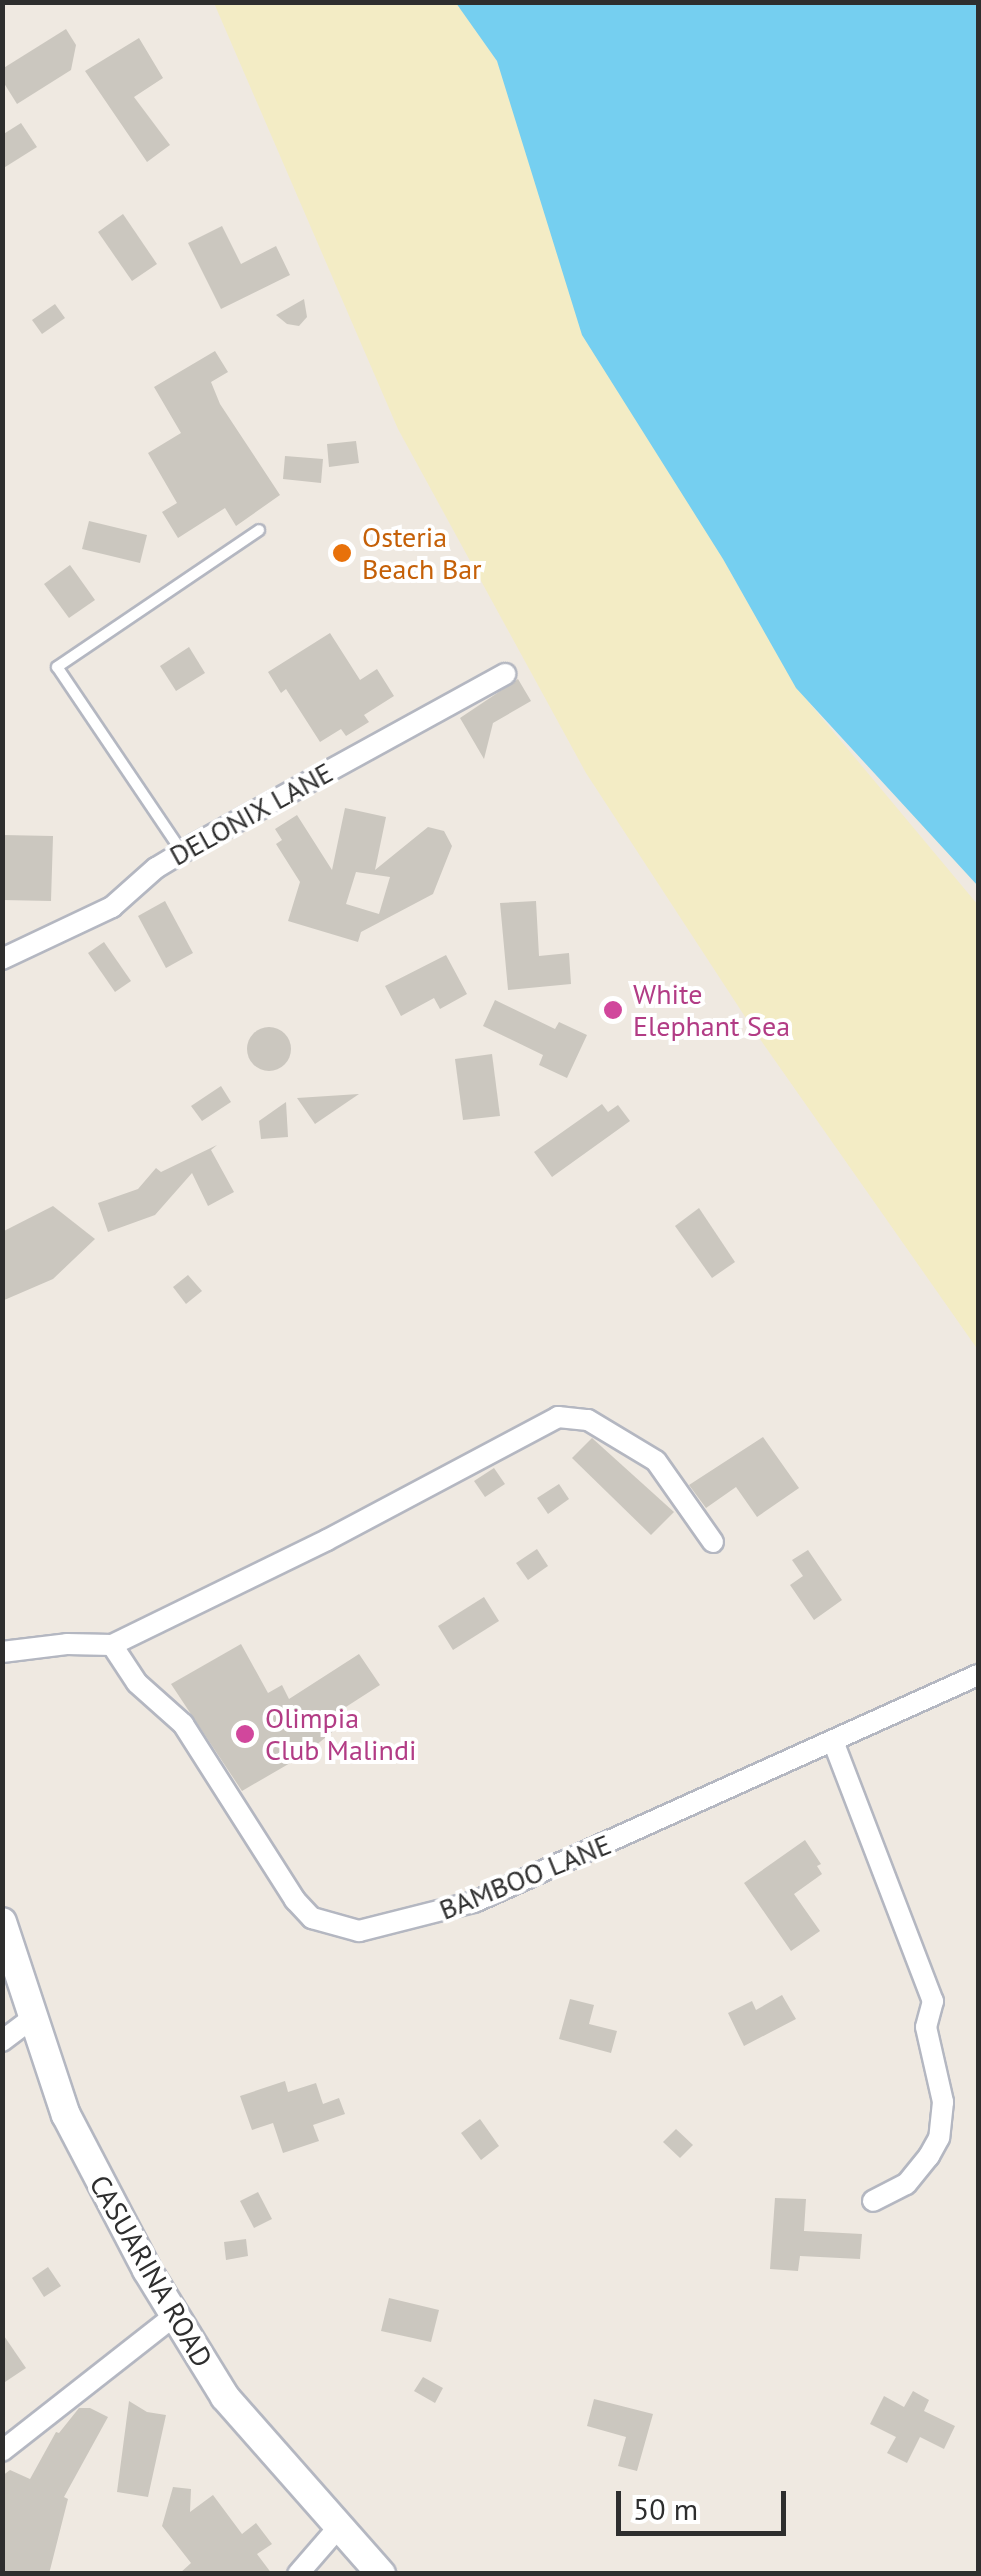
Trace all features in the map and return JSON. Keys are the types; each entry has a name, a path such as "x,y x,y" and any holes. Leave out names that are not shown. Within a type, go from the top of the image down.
{"street":[{"name":"DELONIX LANE","path":"2,959 112,906 182,852 504,674"},
{"path":"2,1652 68,1644 112,1645 327,1540 558,1416 588,1420 656,1461 713,1542"},
{"name":"BAMBOO LANE","path":"112,1645 137,1683 182,1724 295,1900 312,1918 358,1931 474,1902 978,1675"},
{"path":"833,1741 933,2002 926,2026 943,2102 939,2138 928,2156 906,2184 873,2202"},
{"name":"CASUARINA ROAD","path":"2,1922 66,2115 123,2229 225,2397 337,2529 381,2574"},
{"path":"2,2042 33,2018"},
{"path":"2,2451 174,2316"},
{"path":"298,2574 337,2529"}],"lane":[{"path":"182,852 57,667 259,530"}],"sand":[{"path":"214,3 457,3 497,61 723,559 796,687 978,905 978,1350 755,1032 586,773 398,429"}],"water":[{"path":"456,3 978,3 978,886 796,688 723,559 582,335 497,61"}],"building":[{"path":"66,29 76,45 71,70 17,104 2,80 2,69"},
{"path":"139,38 163,78 134,97 170,145 147,162 85,71"},
{"path":"21,123 37,147 2,169 2,135"},
{"path":"123,214 157,264 132,281 98,232"},
{"path":"222,226 241,264 276,246 290,275 221,309 188,243"},
{"path":"304,299 307,317 299,326 287,324 276,315"},
{"path":"55,304 65,318 42,334 32,320"},
{"path":"215,351 228,372 211,382 220,404 280,495 236,526 225,508 178,538 162,512 177,503 148,453 181,433 154,387"},
{"path":"356,441 359,463 329,467 327,444"},
{"path":"285,456 323,459 321,483 283,479"},
{"path":"89,521 147,535 140,563 82,549"},
{"path":"70,565 95,600 69,618 44,584"},
{"path":"330,633 360,680 377,669 394,696 364,715 369,722 346,736 341,729 320,742 286,689 281,693 268,672"},
{"path":"189,647 205,673 176,691 160,666"},
{"path":"518,679 531,701 493,723 484,759 460,718"},
{"path":"345,808 386,817 375,870 428,827 444,831 452,846 433,894 361,932 358,942 288,921 300,882 276,844 282,840 275,829 297,815 332,870","holes":["356,872 390,877 379,914 346,904"]},
{"path":"2,835 53,836 51,901 2,900"},
{"path":"165,901 193,953 166,968 138,916"},
{"path":"536,901 539,956 569,953 571,984 508,990 500,903"},
{"path":"104,942 131,981 115,992 88,953"},
{"path":"446,955 467,994 440,1009 434,998 401,1016 385,986"},
{"path":"495,1000 555,1029 559,1022 587,1035 567,1078 539,1065 543,1055 483,1026"},
{"path":"269,1027 285,1033 291,1049 285,1065 269,1071 253,1065 247,1049 253,1033"},
{"path":"492,1054 500,1116 463,1120 455,1059"},
{"path":"221,1086 231,1102 202,1121 191,1106"},
{"path":"359,1094 315,1124 297,1098"},
{"path":"286,1102 288,1137 261,1139 259,1121"},
{"path":"602,1104 608,1112 618,1105 630,1121 552,1177 534,1152"},
{"path":"217,1145 211,1150 234,1192 208,1206 192,1173 155,1215 108,1232 98,1203 138,1189 156,1168 161,1172"},
{"path":"53,1206 95,1239 53,1279 2,1301 2,1232"},
{"path":"699,1208 735,1262 712,1278 675,1226"},
{"path":"188,1275 202,1291 186,1304 173,1287"},
{"path":"763,1437 799,1488 757,1517 736,1487 706,1508 689,1485"},
{"path":"592,1438 674,1512 651,1535 572,1458"},
{"path":"494,1468 505,1484 485,1497 474,1481"},
{"path":"559,1484 569,1499 548,1514 537,1498"},
{"path":"537,1549 548,1566 528,1580 516,1563"},
{"path":"808,1550 842,1600 814,1620 790,1585 803,1576 792,1560"},
{"path":"484,1597 499,1621 453,1650 438,1626"},
{"name":"Olimpia Club Malindi","path":"241,1644 268,1693 282,1685 289,1699 359,1654 380,1685 335,1714 342,1724 304,1755 242,1791 171,1684"},
{"path":"805,1840 821,1864 817,1866 822,1874 794,1894 820,1931 791,1951 744,1883"},
{"path":"782,1995 796,2019 744,2046 728,2013 752,2001 756,2010"},
{"path":"570,1999 594,2005 589,2024 617,2031 611,2053 559,2039"},
{"path":"285,2081 288,2092 316,2083 323,2104 339,2098 345,2114 313,2125 319,2141 283,2153 273,2123 252,2130 240,2096"},
{"path":"480,2119 499,2146 481,2160 461,2133"},
{"path":"676,2129 693,2145 680,2158 663,2142"},
{"path":"258,2192 272,2219 254,2228 240,2201"},
{"path":"775,2198 806,2199 804,2231 862,2234 860,2259 800,2256 798,2271 770,2269"},
{"path":"246,2239 248,2256 226,2260 224,2242"},
{"path":"48,2267 61,2286 44,2297 32,2278"},
{"path":"389,2298 439,2310 431,2342 381,2331"},
{"path":"2,2333 26,2368 2,2384"},
{"path":"423,2377 443,2388 435,2403 414,2391"},
{"path":"913,2391 929,2400 924,2411 955,2426 944,2449 920,2437 907,2463 887,2453 896,2437 870,2424 884,2396 904,2407"},
{"path":"594,2399 653,2414 637,2471 618,2466 626,2437 587,2426"},
{"path":"129,2401 147,2412 166,2415 148,2497 117,2492"},
{"path":"79,2408 90,2408 108,2417 64,2497 68,2499 49,2574 2,2574 2,2476 10,2470 30,2479 56,2432"},
{"path":"173,2487 191,2489 190,2512 213,2495 242,2534 256,2523 272,2544 257,2554 272,2574 179,2574 191,2563 162,2526"}],"place":[{"name":"Osteria Beach Bar","path":"342,553"},
{"name":"White Elephant Sea","path":"613,1010"},
{"name":"Olimpia Club Malindi","path":"245,1734"}]}
